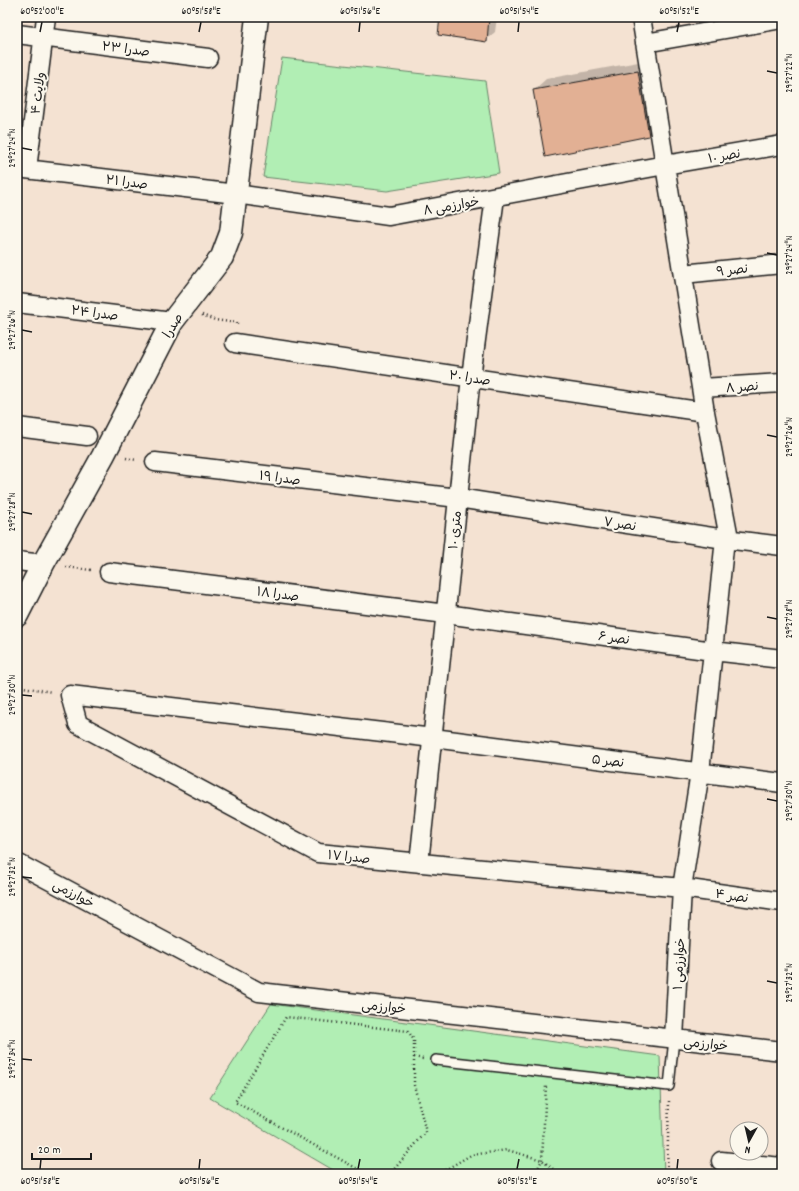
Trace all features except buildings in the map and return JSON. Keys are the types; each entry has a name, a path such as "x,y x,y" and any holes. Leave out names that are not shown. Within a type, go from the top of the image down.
{"street":[{"name":"ولایت ۴","path":"22,168 46,17"},
{"name":"صدرا","path":"17,614 103,456 177,315 222,257 230,233 236,194 257,17"},
{"path":"641,17 705,412"},
{"path":"646,43 782,19"},
{"name":"صدرا ۲۳","path":"17,34 208,58"},
{"name":"نصر ۱۰","path":"665,165 782,145"},
{"name":"خوارزمی ۸","path":"236,194 389,216 665,165"},
{"name":"صدرا ۲۱","path":"22,168 236,194"},
{"name":"۱۰ متری","path":"419,864 471,377 495,197"},
{"name":"نصر ۹","path":"683,274 782,264"},
{"name":"صدرا ۲۴","path":"17,303 177,315"},
{"name":"صدرا ۲۰","path":"235,343 705,412"},
{"name":"نصر ۸","path":"702,388 782,383"},
{"name":"خوارزمی ۱","path":"674,1039 682,888 700,772 725,539 729,538 705,412"},
{"path":"17,427 87,436"},
{"name":"صدرا ۱۹","path":"155,462 458,498"},
{"name":"نصر ۷","path":"458,498 725,539 782,546"},
{"path":"17,561 43,564"},
{"name":"صدرا ۱۸","path":"109,572 446,614"},
{"name":"نصر ۶","path":"446,614 713,651 782,659"},
{"name":"نصر ۵","path":"70,695 433,738 782,783"},
{"name":"صدرا ۱۷","path":"70,695 78,724 318,853 419,864 682,888"},
{"name":"خوارزمی","path":"17,863 259,992 782,1051"},
{"name":"نصر ۴","path":"682,888 782,902"},
{"path":"721,1161 782,1167"}],"lane":[{"path":"436,1060 547,1074 669,1086 674,1039"}],"path":[{"path":"177,315 237,323 235,343"},
{"path":"103,456 155,462"},
{"path":"43,564 109,572"},
{"path":"17,686 70,695"},
{"path":"367,1174 235,1102 286,1016 408,1031 414,1040 414,1085 426,1132 390,1174"},
{"path":"535,1174 542,1160 547,1074"},
{"path":"667,1174 669,1086"},
{"path":"438,1174 471,1155 507,1150 542,1160 559,1174"}],"green space":[{"path":"282,58 485,81 499,173 387,191 263,177"},
{"path":"271,1004 660,1056 664,1174 340,1174 210,1098"}]}
